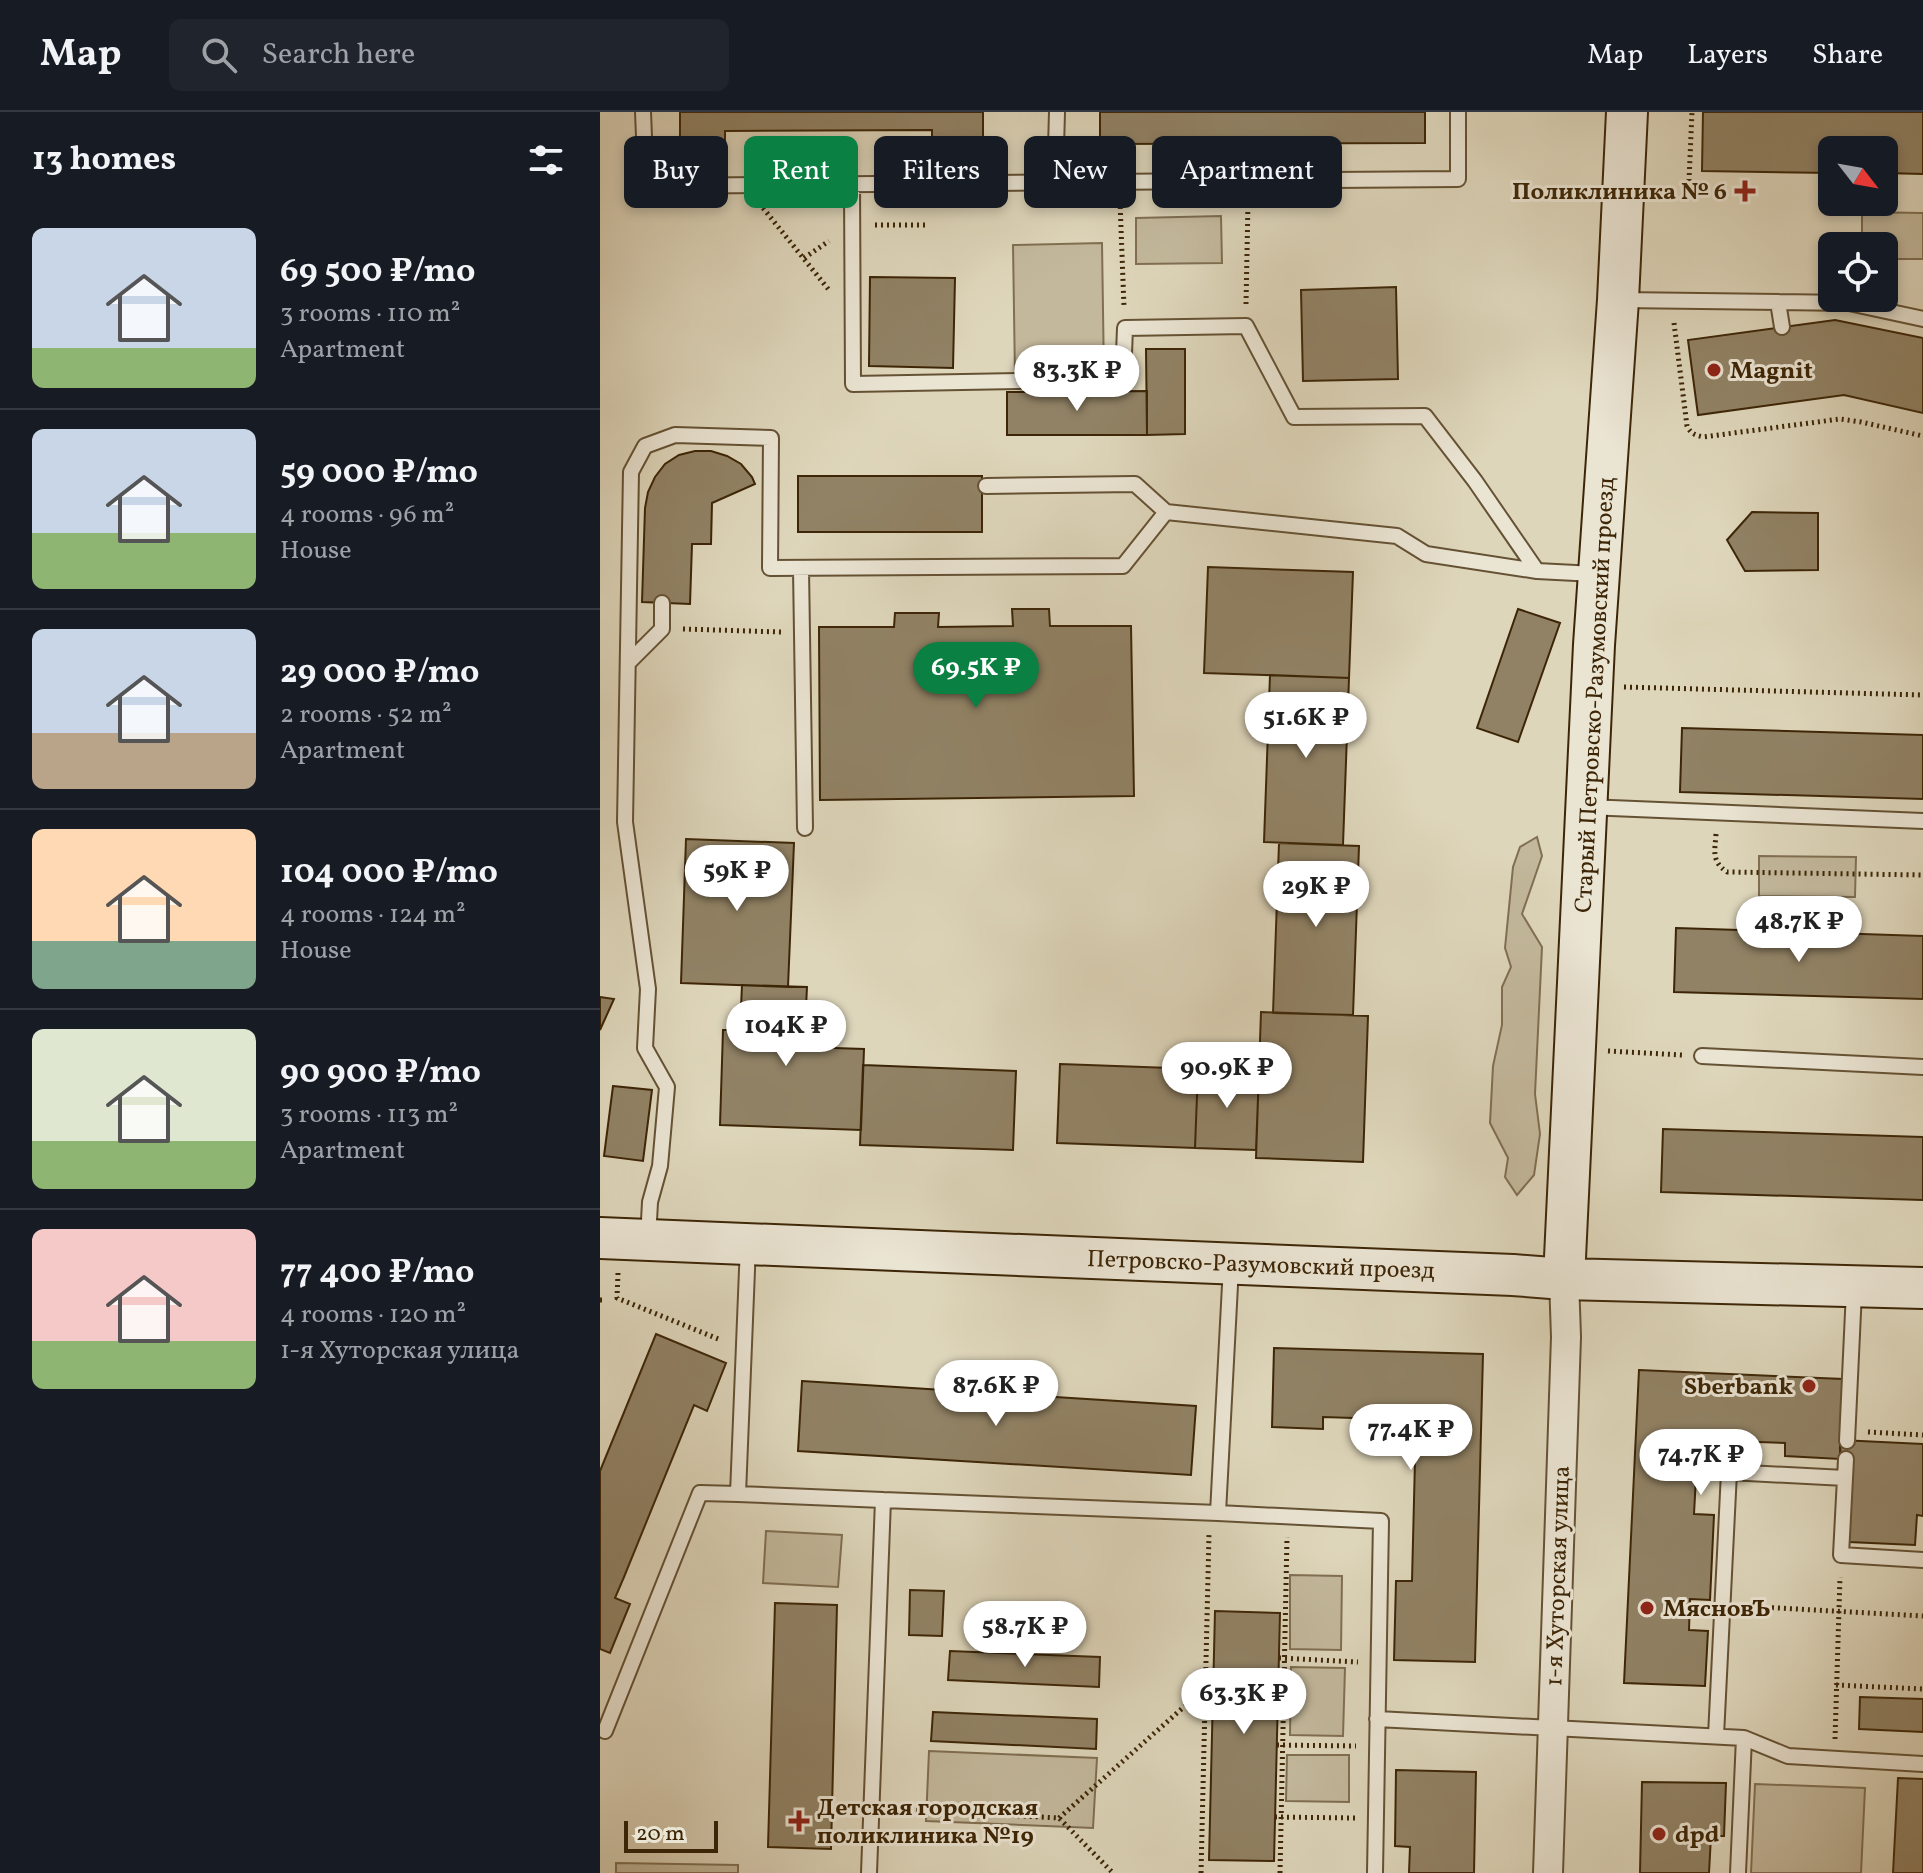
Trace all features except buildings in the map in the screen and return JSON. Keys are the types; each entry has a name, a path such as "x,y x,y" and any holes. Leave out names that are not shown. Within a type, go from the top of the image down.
{"street":[{"name":"Старый Петровско-Разумовский проезд","path":"1564,1279 1592,686 1618,300 1627,112"},
{"name":"Петровско-Разумовский проезд","path":"609,1253 648,1240 1564,1279 1923,1288"},
{"name":"1-я Хуторская улица","path":"1548,1873 1565,1353 1564,1279"}],"lane":[{"path":"643,112 646,186 744,186"},
{"path":"1056,136 1057,112"},
{"path":"1342,180 1458,179 1458,112"},
{"path":"858,185 1024,183"},
{"path":"852,208 853,384 1123,379 1125,328 1246,326 1294,417 1425,416 1475,481 1537,571"},
{"path":"1618,300 1858,304 1923,319"},
{"path":"1778,302 1782,327"},
{"path":"648,1240 650,1202 660,1166 667,1087 645,1048 648,989 625,822 631,472 645,446 675,435 771,438 770,568 1123,566 1166,512"},
{"path":"986,486 1135,484 1166,512 1397,536 1426,554 1537,571 1600,574"},
{"path":"801,569 805,828"},
{"path":"628,663 662,629 662,603"},
{"path":"1587,807 1923,821"},
{"path":"1702,1056 1923,1067"},
{"path":"738,1494 749,1244"},
{"path":"1213,1513 1231,1263"},
{"path":"1847,1436 1854,1286"},
{"path":"1846,1459 1841,1555 1923,1560"},
{"path":"1716,1736 1729,1472 1845,1478"},
{"path":"602,1735 700,1493 1381,1521 1375,1873"},
{"path":"869,1873 883,1500"},
{"path":"1377,1719 1744,1738 1788,1756 1923,1764"},
{"path":"1738,1873 1744,1738"}],"path":[{"path":"1689,181 1692,112"},
{"path":"763,208 853,319"},
{"path":"1120,208 1125,328"},
{"path":"1246,326 1248,208"},
{"path":"1671,300 1687,426 1695,435 1703,437 1840,419 1923,436"},
{"path":"662,629 802,632"},
{"path":"1592,686 1923,695"},
{"path":"1717,813 1715,860 1727,872 1923,875"},
{"path":"1574,1049 1702,1056"},
{"path":"609,1253 617,1298 744,1349"},
{"path":"1847,1436 1923,1435"},
{"path":"1201,1873 1213,1513"},
{"path":"1280,1873 1278,1817 1288,1516"},
{"path":"1834,1760 1841,1555"},
{"path":"1721,1605 1923,1616"},
{"path":"1282,1658 1379,1663"},
{"path":"1836,1685 1923,1689"},
{"path":"1059,1818 1205,1688"},
{"path":"1280,1745 1377,1746"},
{"path":"872,1808 1059,1818 1113,1873"},
{"path":"1278,1817 1376,1818"}],"shaded area":[{"path":"1923,213 1923,259 1898,259 1898,232 1862,232 1862,216"},
{"path":"1221,216 1222,263 1136,264 1136,218"},
{"path":"1102,243 1104,376 1015,377 1013,245"},
{"path":"1537,837 1542,856 1522,914 1542,947 1535,1094 1540,1134 1534,1175 1517,1195 1505,1177 1508,1158 1490,1123 1493,1066 1502,1025 1502,987 1511,967 1505,948 1513,867 1520,847"},
{"path":"1759,856 1856,857 1855,897 1759,896"},
{"path":"766,1531 842,1535 838,1587 763,1583"},
{"path":"1290,1575 1342,1576 1341,1650 1290,1649"},
{"path":"1291,1667 1345,1668 1343,1736 1290,1735"},
{"path":"929,1751 1097,1758 1093,1828 926,1821"},
{"path":"1287,1755 1349,1755 1349,1802 1286,1801"},
{"path":"1755,1784 1865,1788 1861,1873 1751,1873"},
{"path":"616,1863 738,1865 738,1873 616,1873"}],"place":[{"name":"Поликлиника № 6","path":"1745,191"},
{"name":"Magnit","path":"1714,370"},
{"name":"Sberbank","path":"1809,1386"},
{"name":"МясновЪ","path":"1647,1608"},
{"name":"Детская городская поликлиника №19","path":"799,1821"},
{"name":"dpd","path":"1659,1834"}]}
